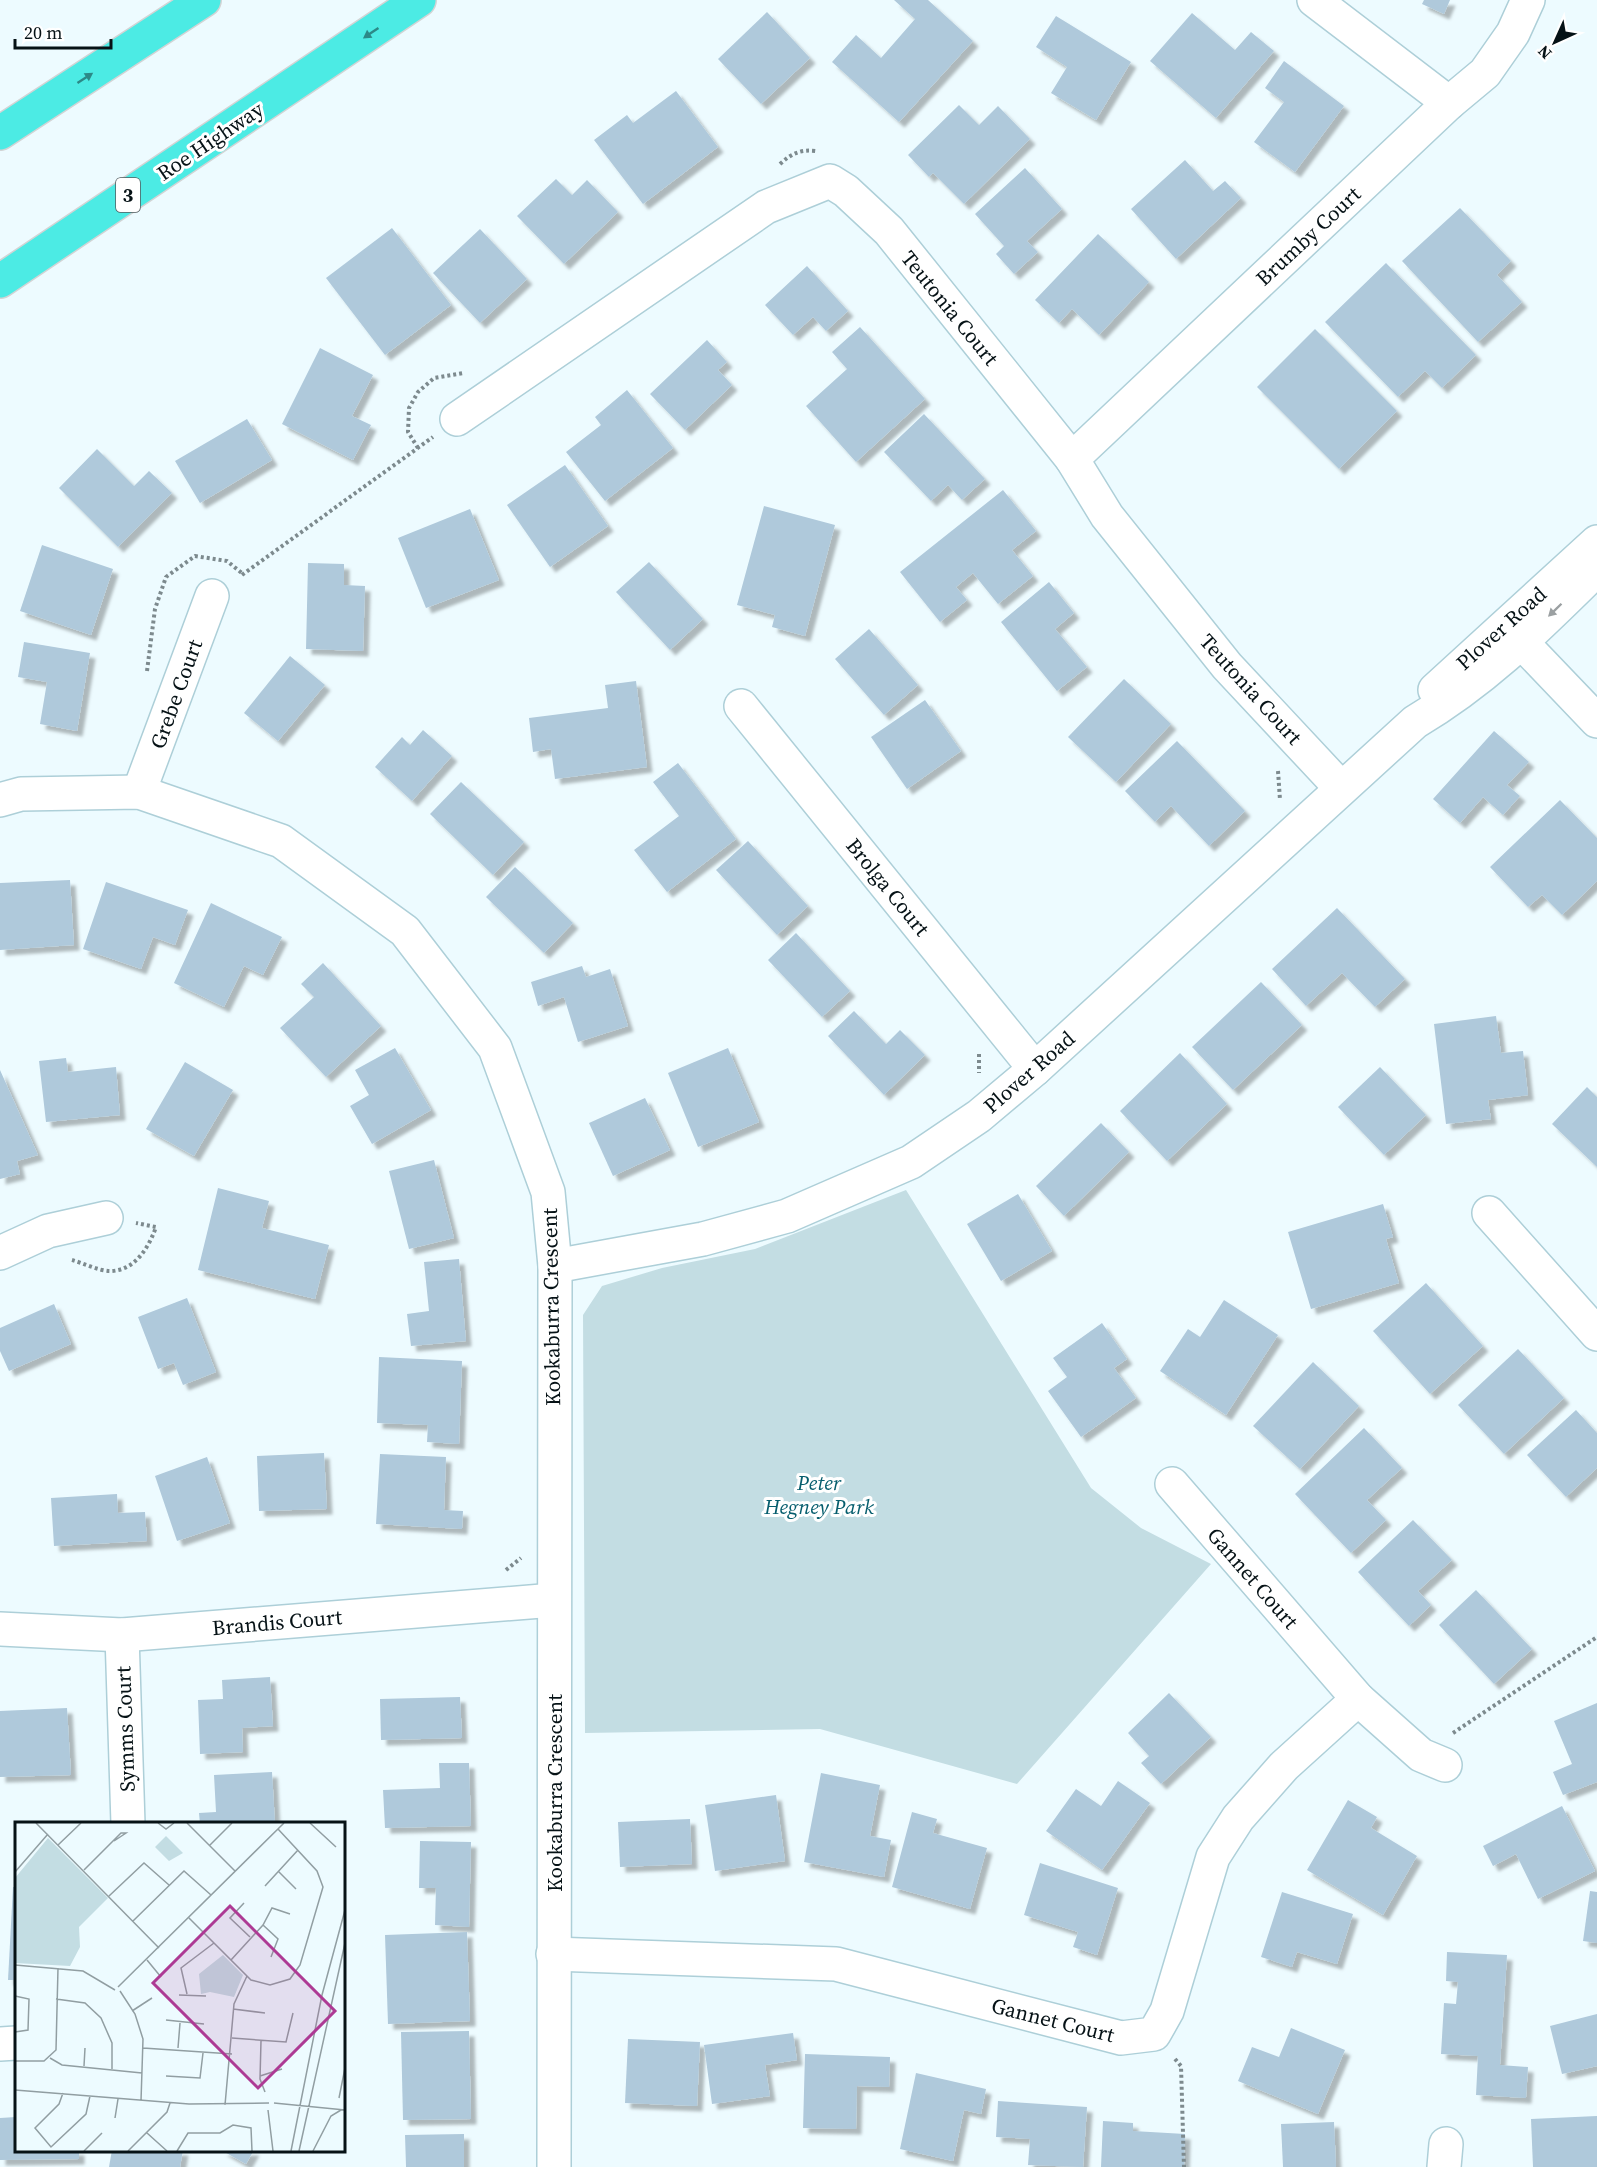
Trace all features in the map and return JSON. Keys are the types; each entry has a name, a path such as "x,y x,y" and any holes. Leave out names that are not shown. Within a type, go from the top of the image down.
{"highway":[{"path":"0,132 204,0"},
{"name":"Roe Highway","path":"0,281 419,0"}],"street":[{"path":"1314,0 1449,103"},
{"name":"Brumby Court","path":"1072,459 1449,103 1485,73 1513,33 1528,0"},
{"name":"Teutonia Court","path":"457,419 766,207 830,181 846,191 889,231 1072,459 1107,516 1227,666 1341,788"},
{"name":"Plover Road","path":"555,1266 703,1239 787,1216 911,1162 979,1116 1035,1069 1415,722 1457,697 1597,543"},
{"name":"Plover Road","path":"1513,634 1597,569"},
{"name":"Grebe Court","path":"139,792 212,596"},
{"path":"1513,634 1597,722"},
{"name":"Brolga Court","path":"741,706 1035,1069"},
{"name":"Kookaburra Crescent","path":"0,800 21,794 139,792 281,841 405,931 495,1048 548,1192 555,1266 554,2167"},
{"path":"1489,1213 1597,1334"},
{"path":"0,1253 48,1231 106,1218"},
{"name":"Gannet Court","path":"1172,1484 1358,1699 1433,1760"},
{"name":"Brandis Court","path":"0,1629 122,1635 554,1600"},
{"name":"Symms Court","path":"122,1635 128,1822"},
{"path":"1154,2034 1167,2011 1213,1857 1238,1818 1284,1766 1358,1699"},
{"name":"Gannet Court","path":"553,1954 836,1964 1121,2038 1154,2034"},
{"path":"0,2044 15,2043"}],"path":[{"path":"776,168 790,154 804,150 823,152"},
{"path":"418,448 408,432 409,408 418,392 434,378 473,372"},
{"path":"212,596 457,419"},
{"path":"146,674 155,609 166,577 195,556 227,561 243,574"},
{"path":"1281,802 1279,772 1271,752 1292,734"},
{"path":"979,1078 980,1057 969,1032 989,1011"},
{"path":"501,1572 522,1557"},
{"path":"1433,1760 1597,1637"},
{"path":"1154,2034 1181,2067 1184,2167"}],"green space":[{"name":"Peter Hegney Park","path":"906,1190 1091,1488 1141,1528 1211,1564 1017,1784 820,1729 585,1733 583,1315 602,1286 662,1268 755,1249"}],"building":[{"path":"894,0 928,0 973,41 899,122 832,62 856,35 881,58 915,19"},
{"path":"1424,0 1450,0 1444,14 1422,4"},
{"path":"767,12 810,58 761,104 718,59"},
{"path":"1192,13 1235,50 1251,32 1274,51 1216,118 1150,61"},
{"path":"1056,16 1131,62 1096,120 1051,93 1067,67 1036,47"},
{"path":"1284,61 1344,106 1295,172 1254,142 1284,102 1265,88"},
{"path":"676,91 718,147 643,204 594,140 627,115 633,123"},
{"path":"959,105 979,125 998,106 1030,139 964,204 933,173 929,177 908,155"},
{"path":"1185,160 1213,191 1225,181 1241,198 1176,259 1131,209"},
{"path":"1025,168 1062,209 1027,241 1038,252 1014,274 996,254 1004,246 975,214"},
{"path":"556,179 572,195 587,180 618,212 564,264 517,216"},
{"path":"1460,208 1511,261 1497,275 1522,302 1478,342 1402,261"},
{"path":"392,228 451,305 385,355 326,278"},
{"path":"480,229 527,279 480,323 433,273"},
{"path":"1098,234 1149,282 1099,335 1072,309 1059,323 1035,300"},
{"path":"1386,263 1476,355 1442,388 1425,371 1398,397 1325,322"},
{"path":"807,266 848,311 826,331 813,317 793,335 765,305"},
{"path":"860,327 925,399 856,462 806,406 847,369 832,352"},
{"path":"1315,329 1397,411 1339,469 1257,387"},
{"path":"707,340 727,362 718,370 732,385 685,430 650,394"},
{"path":"320,348 373,375 352,416 371,425 353,460 282,424"},
{"path":"627,390 673,448 605,501 566,452 601,425 595,417"},
{"path":"924,414 985,479 962,500 948,485 931,501 884,452"},
{"path":"247,419 272,460 200,503 175,461"},
{"path":"97,449 134,486 149,471 172,493 118,547 59,488"},
{"path":"565,465 608,526 550,567 507,505"},
{"path":"1003,490 1036,531 1012,550 1033,576 998,604 973,573 956,587 967,600 940,622 900,572"},
{"path":"764,506 835,525 805,636 772,627 775,615 737,605"},
{"path":"470,509 499,580 426,608 398,538"},
{"path":"42,545 113,569 91,635 20,611"},
{"path":"649,562 703,619 670,650 616,592"},
{"path":"308,563 344,564 344,585 365,586 363,651 306,649"},
{"path":"1049,582 1074,613 1055,629 1087,667 1057,691 1001,622"},
{"path":"869,629 918,685 884,715 835,659"},
{"path":"24,642 90,653 77,731 40,724 47,682 18,677"},
{"path":"290,656 325,685 278,741 244,713"},
{"path":"1124,679 1171,724 1116,782 1068,737"},
{"path":"636,681 647,767 555,779 551,749 533,752 529,718 608,708 605,685"},
{"path":"925,700 961,751 907,789 871,737"},
{"path":"423,730 452,756 412,801 375,767 402,737 410,745"},
{"path":"1494,731 1529,762 1507,785 1520,796 1503,815 1483,797 1460,823 1433,799"},
{"path":"1177,741 1245,811 1209,846 1171,806 1155,822 1125,791"},
{"path":"678,763 736,839 667,892 634,850 679,816 653,782"},
{"path":"461,782 524,842 493,875 430,814"},
{"path":"1560,800 1597,838 1597,881 1562,915 1542,895 1528,907 1490,867"},
{"path":"748,841 808,906 777,935 716,870"},
{"path":"515,867 573,923 544,953 486,897"},
{"path":"70,880 74,945 0,950 0,883"},
{"path":"106,882 188,910 175,945 153,937 141,969 83,949"},
{"path":"211,903 282,937 263,975 244,966 224,1007 174,983"},
{"path":"1337,908 1405,979 1375,1007 1342,973 1306,1006 1272,969"},
{"path":"796,933 850,991 822,1017 768,960"},
{"path":"323,963 381,1026 326,1077 280,1028 314,997 301,984"},
{"path":"582,966 586,977 610,969 628,1026 578,1042 564,997 538,1006 531,982"},
{"path":"1261,982 1302,1025 1233,1090 1192,1047"},
{"path":"854,1011 886,1044 900,1030 925,1055 884,1095 828,1036"},
{"path":"1496,1016 1501,1053 1523,1051 1528,1095 1488,1100 1491,1119 1446,1124 1434,1024"},
{"path":"395,1048 431,1110 372,1144 350,1106 369,1095 355,1070"},
{"path":"728,1048 759,1122 698,1147 668,1073"},
{"path":"1180,1053 1227,1104 1167,1161 1120,1111"},
{"path":"66,1058 68,1072 116,1067 120,1115 46,1122 39,1061"},
{"path":"185,1062 233,1090 194,1156 146,1129"},
{"path":"1380,1067 1426,1115 1384,1155 1338,1107"},
{"path":"0,1070 38,1155 17,1161 20,1174 0,1179"},
{"path":"1587,1087 1597,1097 1597,1167 1552,1124"},
{"path":"645,1098 670,1150 613,1176 589,1123"},
{"path":"1101,1123 1129,1152 1064,1216 1036,1186"},
{"path":"434,1160 454,1238 409,1249 389,1171"},
{"path":"218,1188 269,1201 262,1228 329,1245 315,1299 198,1270"},
{"path":"1018,1194 1052,1251 1001,1281 967,1224"},
{"path":"1383,1204 1393,1237 1386,1239 1399,1283 1311,1309 1288,1232"},
{"path":"459,1259 466,1341 411,1346 407,1314 429,1311 424,1262"},
{"path":"1426,1283 1483,1346 1430,1394 1373,1331"},
{"path":"187,1298 216,1372 183,1385 174,1363 158,1369 138,1317"},
{"path":"1224,1300 1278,1335 1226,1415 1160,1371 1188,1329 1200,1337"},
{"path":"54,1304 71,1344 9,1371 0,1351 0,1328"},
{"path":"1102,1323 1127,1359 1114,1368 1136,1398 1081,1437 1048,1391 1067,1377 1053,1358"},
{"path":"1518,1349 1564,1398 1504,1454 1458,1405"},
{"path":"379,1357 462,1361 459,1444 427,1442 428,1425 377,1423"},
{"path":"1313,1362 1359,1406 1300,1469 1253,1426"},
{"path":"1576,1410 1597,1433 1597,1468 1566,1497 1527,1455"},
{"path":"1364,1428 1402,1468 1367,1500 1386,1520 1351,1553 1295,1494"},
{"path":"324,1453 327,1509 259,1511 257,1456"},
{"path":"380,1454 446,1457 444,1510 463,1511 462,1529 376,1524"},
{"path":"207,1457 230,1523 177,1541 155,1476"},
{"path":"117,1494 118,1513 145,1512 147,1541 54,1546 51,1498"},
{"path":"1413,1520 1452,1560 1418,1591 1431,1605 1409,1626 1358,1572"},
{"path":"1476,1590 1532,1649 1494,1684 1439,1625"},
{"path":"270,1677 273,1726 242,1728 243,1752 200,1754 198,1700 223,1699 222,1680"},
{"path":"1169,1693 1211,1737 1161,1784 1141,1763 1149,1756 1128,1733"},
{"path":"460,1697 462,1738 381,1740 380,1699"},
{"path":"1597,1703 1597,1782 1563,1795 1553,1772 1572,1764 1554,1721"},
{"path":"67,1708 71,1775 0,1777 0,1711"},
{"path":"439,1763 469,1763 471,1826 385,1828 383,1790 440,1788"},
{"path":"272,1772 275,1822 200,1822 199,1813 216,1812 214,1775"},
{"path":"821,1773 880,1785 870,1836 891,1840 884,1877 804,1862"},
{"path":"1118,1781 1150,1803 1102,1870 1046,1831 1076,1789 1101,1806"},
{"path":"776,1795 785,1861 715,1871 705,1805"},
{"path":"1348,1800 1377,1817 1371,1828 1417,1856 1383,1915 1307,1870"},
{"path":"1562,1806 1595,1871 1538,1899 1516,1854 1493,1866 1483,1846"},
{"path":"912,1812 937,1819 933,1833 987,1848 970,1909 892,1887"},
{"path":"690,1819 692,1864 620,1867 618,1822"},
{"path":"420,1841 471,1842 469,1927 435,1925 436,1888 419,1888"},
{"path":"1040,1863 1118,1888 1097,1955 1073,1947 1078,1932 1024,1915"},
{"path":"13,1887 15,1887 15,1980 8,1980"},
{"path":"1590,1891 1597,1892 1597,1943 1583,1941"},
{"path":"1282,1892 1353,1914 1337,1964 1297,1952 1292,1967 1261,1957"},
{"path":"467,1932 470,2021 388,2024 385,1935"},
{"path":"1447,1952 1507,1955 1500,2065 1528,2067 1526,2098 1476,2095 1478,2056 1441,2054 1444,2003 1456,2004 1458,1982 1446,1981"},
{"path":"1597,2014 1597,2066 1562,2074 1550,2026"},
{"path":"1291,2028 1345,2050 1318,2114 1238,2081 1252,2047 1279,2057"},
{"path":"469,2031 471,2119 403,2120 401,2032"},
{"path":"793,2033 797,2060 765,2065 770,2096 712,2104 704,2045"},
{"path":"628,2039 700,2042 697,2106 625,2103"},
{"path":"805,2054 890,2057 889,2087 857,2086 856,2129 803,2128"},
{"path":"916,2073 986,2089 981,2114 964,2110 953,2161 900,2149"},
{"path":"998,2101 1087,2107 1083,2167 1028,2165 1030,2139 996,2137"},
{"path":"1597,2116 1597,2167 1533,2167 1531,2119"},
{"path":"15,2117 15,2152 79,2152 79,2159 0,2160 0,2118"},
{"path":"1103,2121 1133,2123 1133,2131 1185,2134 1184,2167 1101,2167"},
{"path":"1334,2122 1336,2167 1283,2167 1281,2124"},
{"path":"464,2134 464,2167 406,2167 405,2135"},
{"path":"112,2152 183,2152 180,2167 109,2167"},
{"path":"225,2152 253,2152 246,2164"}]}
